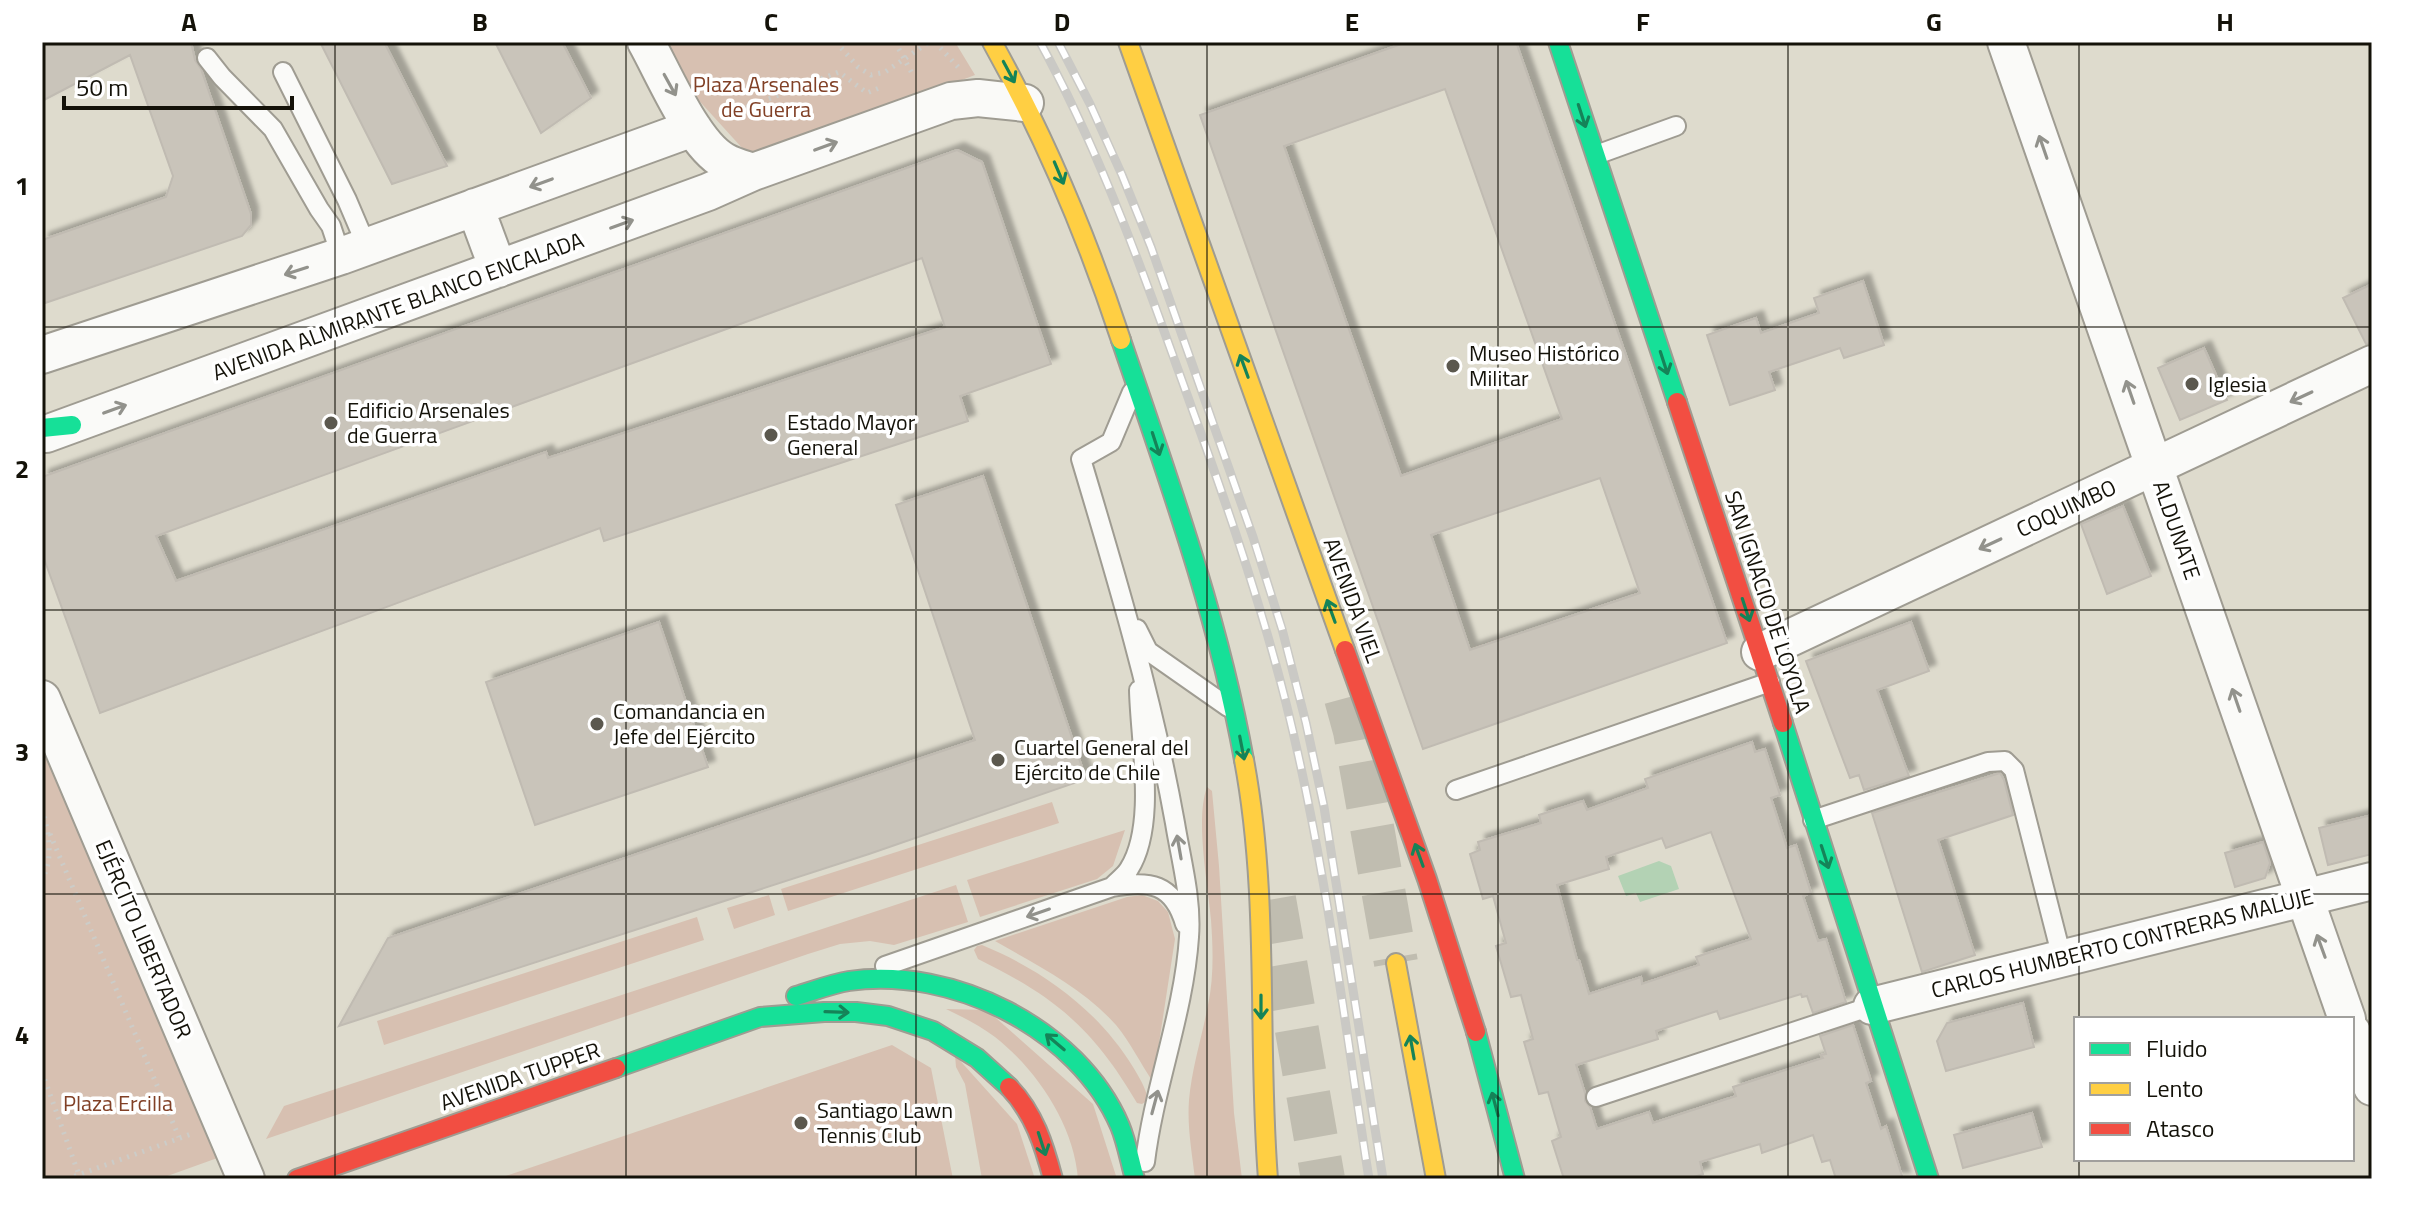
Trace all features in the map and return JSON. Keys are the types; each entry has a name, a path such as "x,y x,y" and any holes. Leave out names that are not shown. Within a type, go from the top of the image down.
{"main road":[{"path":"992,42 1055,164 1136,382 1203,585 1236,713 1254,829 1260,893 1262,1098 1268,1179"},
{"name":"AVENIDA VIEL","path":"1128,42 1427,879 1475,1030 1515,1179"},
{"name":"SAN IGNACIO DE LOYOLA","path":"1558,42 1765,667 1929,1179"},
{"path":"1396,963 1436,1179"},
{"name":"AVENIDA TUPPER","path":"297,1179 760,1017 786,1001 820,987 861,980 921,983 961,991 1016,1013 1066,1052 1105,1098 1122,1132 1135,1179"},
{"name":"AVENIDA TUPPER","path":"760,1017 814,1011 887,1015 919,1024 947,1037 972,1053 1020,1100 1038,1130 1053,1179"}],"street":[{"path":"646,42 706,146 723,161 753,172"},
{"name":"ALDUNATE","path":"2006,42 2346,1017"},
{"name":"AVENIDA ALMIRANTE BLANCO ENCALADA","path":"52,430 951,101 978,98 1025,103"},
{"path":"42,355 354,251 693,128"},
{"path":"475,207 498,269"},
{"name":"COQUIMBO","path":"1765,667 2155,466 2372,364"},
{"name":"EJÉRCITO LIBERTADOR","path":"42,699 246,1179"},
{"name":"CARLOS HUMBERTO CONTRERAS MALUJE","path":"1872,1006 2372,881"},
{"path":"2354,1038 2372,1087"}],"lane":[{"path":"207,58 273,129 319,209 354,251"},
{"path":"283,72 347,200 354,251"},
{"path":"1594,155 1676,126"},
{"path":"1136,382 1111,442 1081,459 1153,717 1188,900 1189,938 1149,1125 1143,1179"},
{"path":"1124,606 1148,651 1236,713"},
{"path":"1112,887 1129,869 1145,813 1138,664"},
{"path":"1456,790 1637,726 1765,667"},
{"path":"1813,820 1988,762 2005,761 2014,770 2062,958"},
{"path":"820,987 1112,887 1137,882 1154,884 1166,894 1182,914 1189,938"},
{"path":"1596,1097 1872,1006"}],"path":[{"path":"836,42 858,67 871,75 885,72 929,42"},
{"path":"896,44 914,77"},
{"path":"942,69 957,64"},
{"path":"693,128 839,72 867,93 890,85"},
{"path":"902,81 928,73"},
{"path":"42,809 179,1137"},
{"path":"42,880 47,870 50,834"},
{"path":"42,1072 79,1175"},
{"path":"67,1179 222,1123"}],"green space":[{"name":"Plaza Arsenales de Guerra","path":"664,42 955,42 975,75 753,160 693,94"},
{"name":"Plaza Ercilla","path":"42,739 223,1156 159,1179 42,1179"},
{"path":"1207,787 1212,791 1219,866 1234,1113 1242,1179 1195,1179 1189,1130 1190,1088 1212,973 1211,920 1202,834"},
{"path":"1052,802 1059,823 788,911 781,889"},
{"path":"1125,830 1113,866 1097,879 980,917 967,880"},
{"path":"956,885 968,922 894,945 870,941 840,944 266,1139 284,1106"},
{"path":"769,895 775,915 734,929 727,908"},
{"path":"1142,895 1158,901 1168,912 1175,939 1153,1082 1116,1025 1089,999 995,941 1127,897"},
{"path":"697,917 704,940 384,1045 377,1021"},
{"path":"982,945 1047,980 1086,1010 1119,1046 1140,1079 1148,1100 1137,1103 1088,1034 1051,1001 978,959 974,950"},
{"path":"946,1009 987,1010 1093,1104 1117,1179 1078,1179 1075,1159 1061,1119 1039,1082 995,1037"},
{"name":"Santiago Lawn Tennis Club","path":"892,1045 931,1068 953,1179 497,1179"},
{"path":"955,1055 1017,1124 1035,1179 982,1179 965,1084 956,1067"}],"shaded area":[{"path":"1659,861 1671,866 1679,889 1640,902 1636,893 1626,896 1618,876"}],"building":[{"path":"42,42 191,42 251,214 251,225 242,236 42,304 42,240 166,197 173,176 130,55 42,101"},
{"path":"320,42 384,42 447,166 392,184"},
{"path":"495,42 562,42 591,98 541,133"},
{"path":"1407,42 1516,42 1727,643 1423,749 1200,115","holes":["1445,89 1562,419 1401,476 1284,146","1600,478 1640,593 1470,650 1431,535"]},
{"name":"Edificio Arsenales de Guerra","path":"957,150 982,162 1051,364 960,396 968,421 604,541 600,528 100,713 42,553 42,477","holes":["922,258 945,327 548,458 546,452 176,581 156,536"]},
{"path":"1863,281 1884,345 1844,358 1840,348 1769,372 1775,390 1730,405 1707,335 1756,318 1761,333 1819,313 1814,298"},
{"path":"2372,284 2372,343 2366,344 2343,298"},
{"name":"Iglesia","path":"2204,348 2227,400 2180,420 2158,368"},
{"name":"Cuartel General del Ejército de Chile","path":"983,476 1086,779 869,854 339,1026 388,938 975,740 896,505"},
{"path":"2123,506 2151,576 2107,594 2081,524"},
{"name":"Comandancia en Jefe del Ejército","path":"659,622 708,767 535,825 486,682"},
{"path":"1911,622 1929,671 1877,690 1909,776 1864,790 1859,775 1850,778 1806,661"},
{"path":"1752,742 1755,752 1765,749 1780,795 1771,798 1787,848 1796,845 1811,893 1803,896 1818,941 1826,939 1846,1002 1813,1013 1807,996 1802,997 1801,994 1720,1019 1717,1011 1656,1031 1658,1039 1576,1065 1585,1101 1597,1129 1649,1112 1653,1123 1736,1096 1733,1087 1823,1058 1821,1055 1826,1054 1820,1036 1853,1025 1871,1081 1866,1083 1881,1129 1886,1126 1903,1179 1836,1179 1830,1160 1822,1162 1813,1135 1762,1153 1760,1144 1700,1162 1703,1174 1688,1179 1564,1179 1552,1141 1561,1137 1548,1092 1539,1094 1524,1042 1533,1039 1521,995 1511,997 1496,946 1506,943 1493,896 1483,899 1470,854 1480,850 1478,842 1541,823 1539,815 1583,801 1587,810 1648,788 1645,779","holes":["1711,832 1751,939 1696,957 1699,965 1642,984 1641,977 1589,994 1557,885 1609,869 1606,857 1662,838 1666,848"]},
{"path":"2000,773 2013,815 1938,840 1975,955 1922,972 1872,813"},
{"path":"2372,815 2372,854 2328,865 2319,828"},
{"path":"2263,842 2270,863 2265,878 2235,887 2225,853"},
{"path":"2023,1003 2034,1047 1946,1071 1937,1041 1947,1023"},
{"path":"2032,1113 2042,1147 1963,1168 1954,1135"}],"tunnel":[{"path":"1346,698 1355,731 1396,963"},
{"path":"1274,899 1323,1179"}],"railway":[{"path":"1040,42 1095,156 1143,274 1234,527 1261,614 1286,703 1312,821 1369,1179"},
{"path":"1058,42 1090,104 1151,247 1253,537 1282,629 1324,807 1383,1179"}],"traffic: fast":[{"path":"1558,42 1677,402"},
{"path":"1121,340 1206,600 1244,760"},
{"path":"42,428 72,425"},
{"path":"1783,723 1929,1179"},
{"path":"796,996 849,981 888,979 929,984 969,994 1007,1011 1043,1033 1074,1060 1101,1091 1120,1126 1135,1179"},
{"path":"616,1068 760,1017 856,1012 888,1016 933,1031 977,1058 1009,1087"},
{"path":"1476,1032 1515,1179"}],"traffic: slow":[{"path":"992,42 1064,188 1121,340"},
{"path":"1128,42 1345,650"},
{"path":"1244,760 1252,812 1260,916 1268,1179"},
{"path":"1396,963 1436,1179"}],"traffic: jam":[{"path":"1677,402 1783,723"},
{"path":"1345,650 1427,879 1476,1032"},
{"path":"297,1179 616,1068"},
{"path":"1009,1087 1032,1119 1053,1179"}],"place":[{"name":"Museo Histórico Militar","path":"1453,366"},
{"name":"Iglesia","path":"2192,384"},
{"name":"Edificio Arsenales de Guerra","path":"331,423"},
{"name":"Estado Mayor General","path":"771,435"},
{"name":"Comandancia en Jefe del Ejército","path":"597,724"},
{"name":"Cuartel General del Ejército de Chile","path":"998,760"},
{"name":"Santiago Lawn Tennis Club","path":"801,1123"}]}
